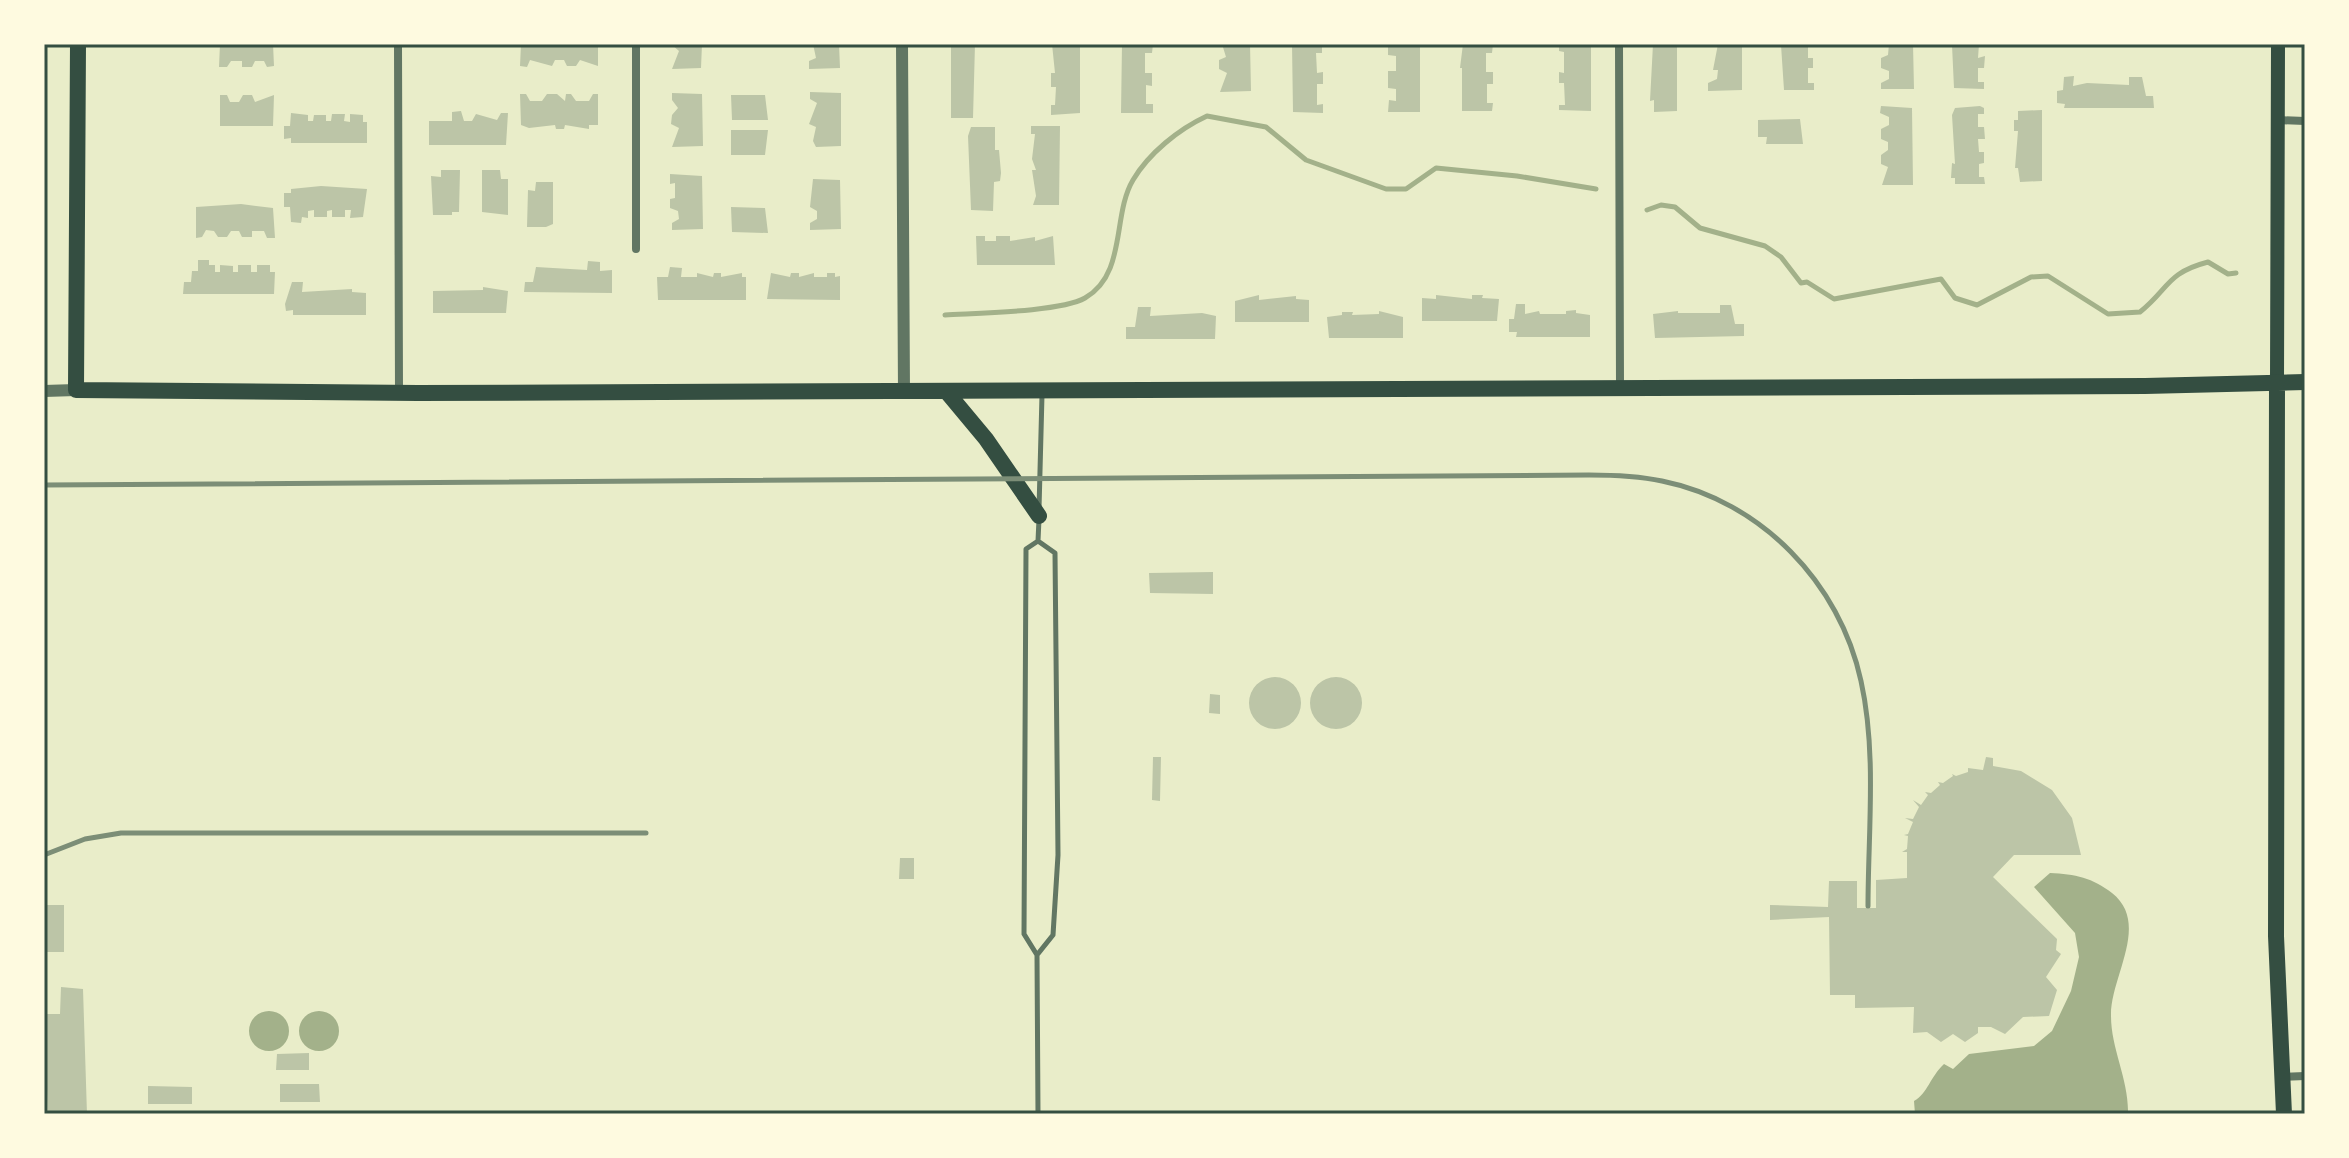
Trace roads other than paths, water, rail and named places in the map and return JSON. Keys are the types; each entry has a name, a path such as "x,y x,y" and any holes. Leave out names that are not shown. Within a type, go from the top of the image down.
{"main road":[{"path":"78,44 76,390 946,391 2305,382"},
{"path":"2278,44 2276,936 2284,1114"},
{"path":"946,391 973,421 1039,516"}],"street":[{"path":"398,44 399,392"},
{"path":"636,44 636,249"},
{"path":"902,44 904,391"},
{"path":"1619,44 1620,387"},
{"path":"2277,120 2305,121"},
{"path":"44,391 76,390"},
{"path":"2282,1077 2305,1076"}],"lane":[{"path":"1038,541 1042,390"},
{"path":"1038,541 1026,549 1024,934 1037,955 1038,1114"},
{"path":"1037,955 1053,935 1058,855 1055,553 1038,541"}],"waterway":[{"path":"945,315 1038,309 1085,298 1107,274 1133,180 1147,160 1166,143 1207,116 1266,127 1306,160 1386,189 1406,189 1436,168 1517,176 1596,189"},
{"path":"1647,210 1661,205 1675,207 1700,228 1765,246 1781,257 1801,283 1807,282 1834,299 1941,279 1955,298 1977,305 2031,277 2048,276 2108,314 2140,312 2169,282 2194,266 2208,262 2228,274 2236,273"}],"railway":[{"path":"44,485 1589,475 1662,481 1698,491 1732,507 1763,527 1791,552 1815,580 1835,611 1850,645 1866,708 1870,765 1868,906"},
{"path":"44,855 85,839 121,833 646,833"}]}
